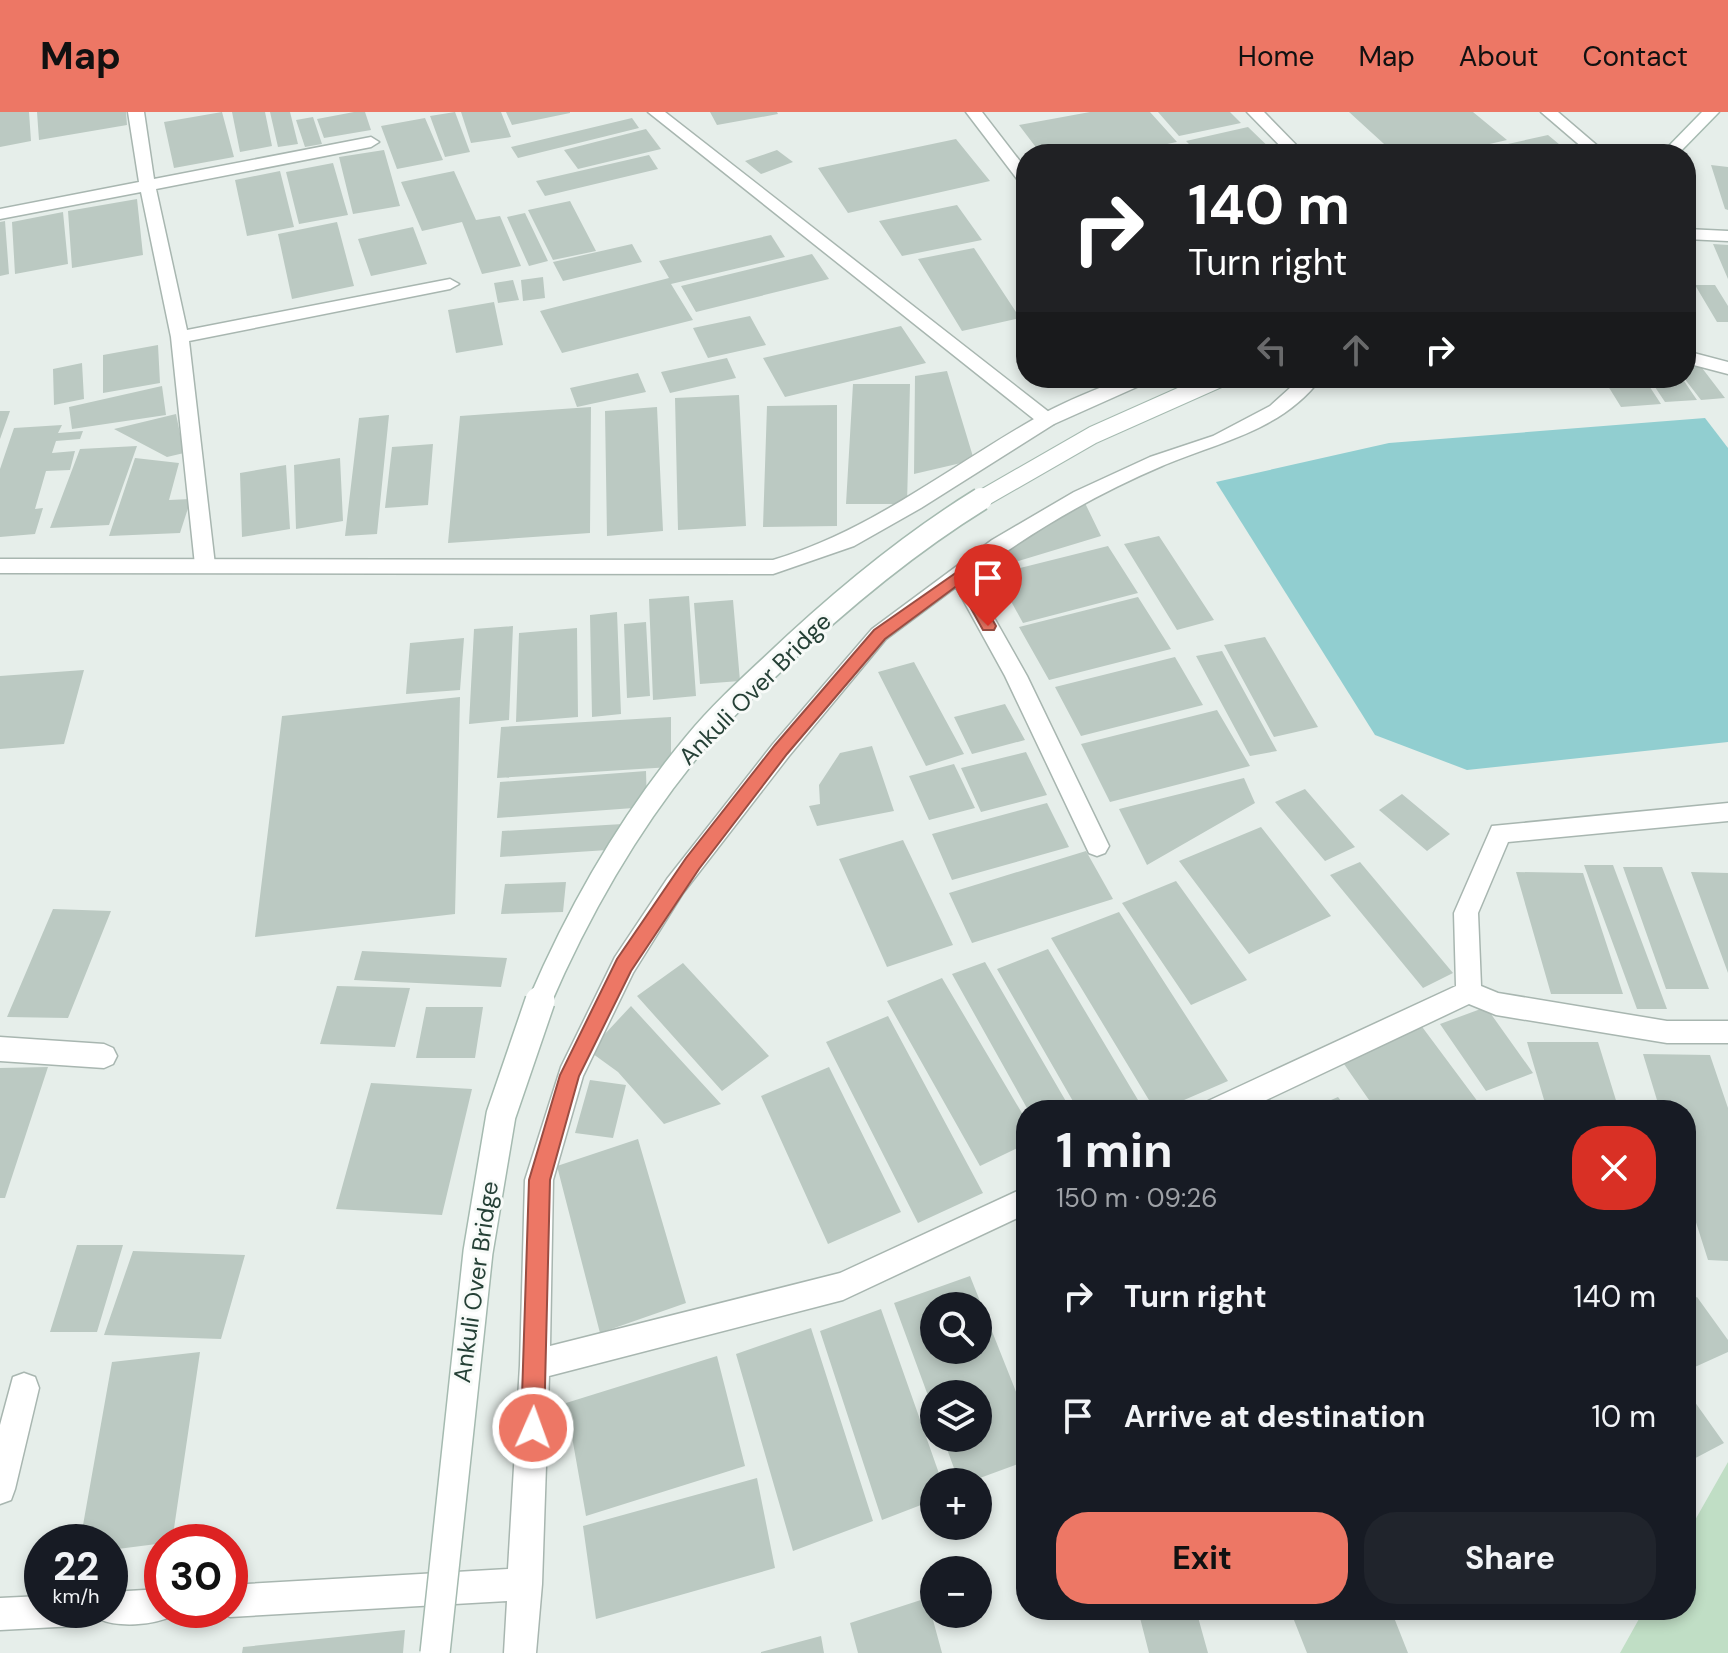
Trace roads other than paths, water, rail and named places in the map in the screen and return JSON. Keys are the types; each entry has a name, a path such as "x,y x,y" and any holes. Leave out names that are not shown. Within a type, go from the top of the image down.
{"street":[{"path":"136,112 147,184 180,337 205,565"},
{"path":"656,112 1047,420"},
{"path":"974,112 1016,167"},
{"path":"1255,112 1287,144"},
{"path":"1549,112 1587,144"},
{"path":"1679,144 1711,112"},
{"path":"0,214 371,142"},
{"path":"1696,234 1728,236"},
{"path":"180,337 450,284"},
{"path":"1696,360 1728,368"},
{"path":"0,566 773,567 809,558 851,541 1047,420 1119,388"},
{"name":"Ankuli Over Bridge","path":"435,1653 476,1256 502,1114 545,983 611,863 690,748 788,649 885,564 980,497 1118,423 1198,388"},
{"path":"520,1653 526,1584 535,1365 539,1180 570,1075 624,965 675,886 781,750 879,634 999,545 1081,497 1157,461 1220,440 1277,410 1301,388"},
{"path":"960,576 1016,676 1097,846"},
{"path":"1469,992 1466,913 1500,833 1728,812"},
{"path":"1238,1100 1469,992 1496,1004 1667,1032 1728,1032"},
{"path":"0,1049 104,1056"},
{"path":"535,1365 843,1286 1016,1205"},
{"path":"0,1489 24,1388"},
{"path":"248,1600 526,1584"},
{"path":"0,1614 24,1613"}],"water":[{"path":"1705,418 1728,448 1728,742 1467,770 1375,735 1216,482 1389,443"}]}
